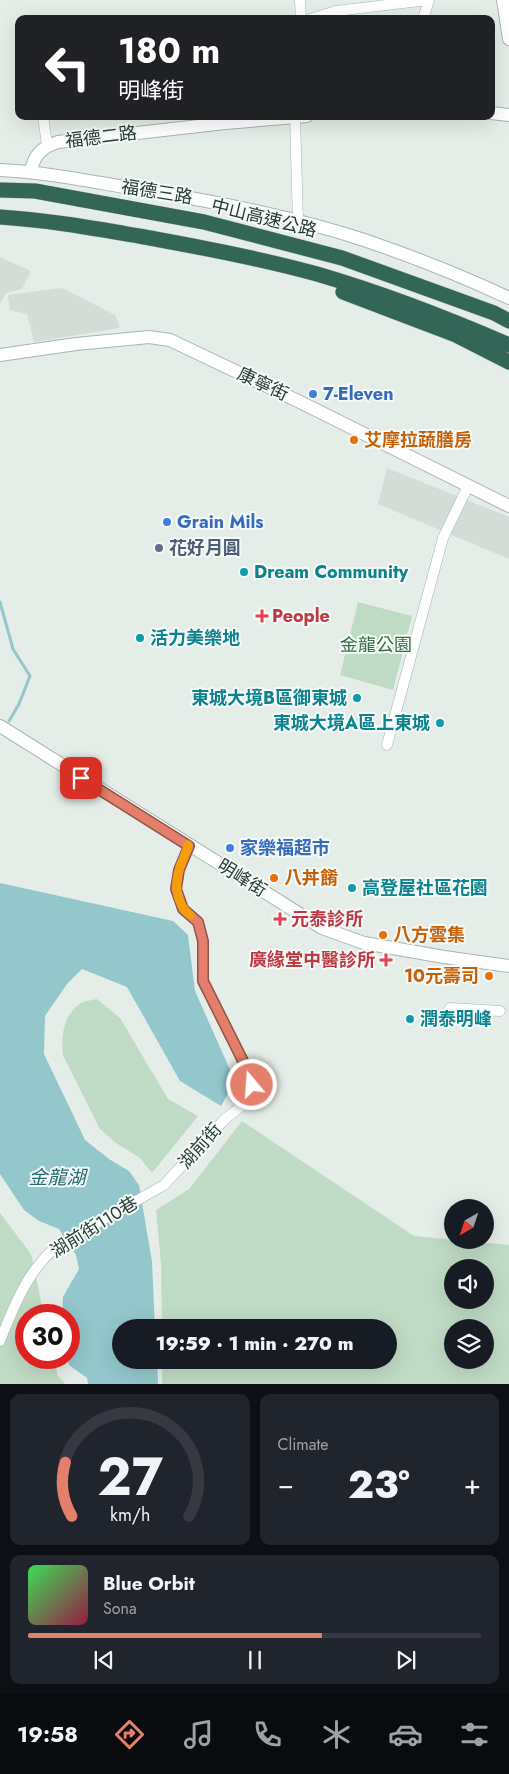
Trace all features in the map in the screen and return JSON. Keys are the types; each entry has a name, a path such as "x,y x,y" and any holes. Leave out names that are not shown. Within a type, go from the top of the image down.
{"highway":[{"name":"中山高速公路","path":"0,190 35,191 204,222 315,250 494,313 509,321"},
{"path":"0,217 47,220 206,248 315,274 429,312 509,345"},
{"path":"272,264 456,335 509,362"}],"street":[{"path":"300,0 301,15"},
{"path":"323,15 336,11 428,0 424,15"},
{"path":"502,0 509,39"},
{"path":"495,113 509,115"},
{"path":"44,120 47,145"},
{"name":"福德二路","path":"31,171 33,160 41,149 58,142 255,120"},
{"path":"298,222 301,120"},
{"name":"福德三路","path":"0,170 31,171 200,199 298,222 363,240 440,267 509,298"},
{"name":"康寧街","path":"0,355 76,344 149,337 170,340 298,401 509,506"},
{"path":"387,746 442,538 468,486"},
{"name":"明峰街","path":"0,726 322,928 364,943 509,966"},
{"name":"湖前街","path":"147,1195 164,1185 225,1119 242,1106 252,1085 247,1069 203,981 203,941 198,922 183,909 176,889 179,870 189,846"},
{"path":"450,1008 500,1011"},
{"name":"湖前街110巷","path":"0,1341 14,1306 38,1265 49,1252 147,1195"}],"shaded area":[{"path":"0,257 31,271 22,289 6,293 0,304"},
{"path":"62,288 115,315 120,328 34,342 27,314 10,310 8,295"},
{"path":"387,468 509,517 509,559 378,504"}],"green space":[{"name":"金龍公園","path":"358,602 412,616 393,690 340,675"},
{"path":"97,999 120,1018 168,1099 198,1116 152,1173 140,1158 116,1143 100,1129 63,1055 64,1026 70,1013 81,1003"},
{"path":"242,1121 414,1236 444,1239 444,1249 494,1249 494,1244 509,1245 509,1384 162,1384 162,1369 397,1369 397,1319 162,1319 161,1263 156,1210 189,1189"},
{"path":"0,1213 31,1254 42,1304 15,1304 15,1369 56,1369 58,1376 65,1384 0,1384"}],"water":[{"name":"金龍湖","path":"0,883 173,921 188,935 195,991 235,1081 221,1106 180,1081 127,987 82,969 67,984 45,1016 44,1054 85,1140 109,1159 129,1171 139,1185 152,1262 155,1319 112,1319 112,1369 157,1369 158,1384 88,1384 87,1378 75,1369 80,1369 80,1304 63,1304 63,1297 79,1269 76,1255 59,1229 39,1221 24,1210 0,1174"}],"waterway":[{"path":"0,602 13,649 30,676 19,704 9,721"}],"slow traffic":[{"path":"188,845 179,870 176,889 183,909 190,915"}],"place":[{"name":"7-Eleven","path":"313,394"},
{"name":"艾摩拉蔬膳房","path":"354,440"},
{"name":"Grain Mils","path":"167,522"},
{"name":"花好月圓","path":"159,548"},
{"name":"Dream Community","path":"244,572"},
{"name":"People","path":"262,616"},
{"name":"活力美樂地","path":"140,638"},
{"name":"東城大境B區御東城","path":"357,698"},
{"name":"東城大境A區上東城","path":"440,723"},
{"name":"家樂福超市","path":"230,848"},
{"name":"八丼餚","path":"274,878"},
{"name":"高登屋社區花園","path":"352,888"},
{"name":"元泰診所","path":"280,919"},
{"name":"八方雲集","path":"383,935"},
{"name":"廣緣堂中醫診所","path":"386,960"},
{"name":"10元壽司","path":"489,976"},
{"name":"潤泰明峰","path":"410,1019"}],"route":[{"path":"81,778 189,846 179,870 176,889 183,909 198,922 203,941 203,981 247,1069 252,1085"}]}
